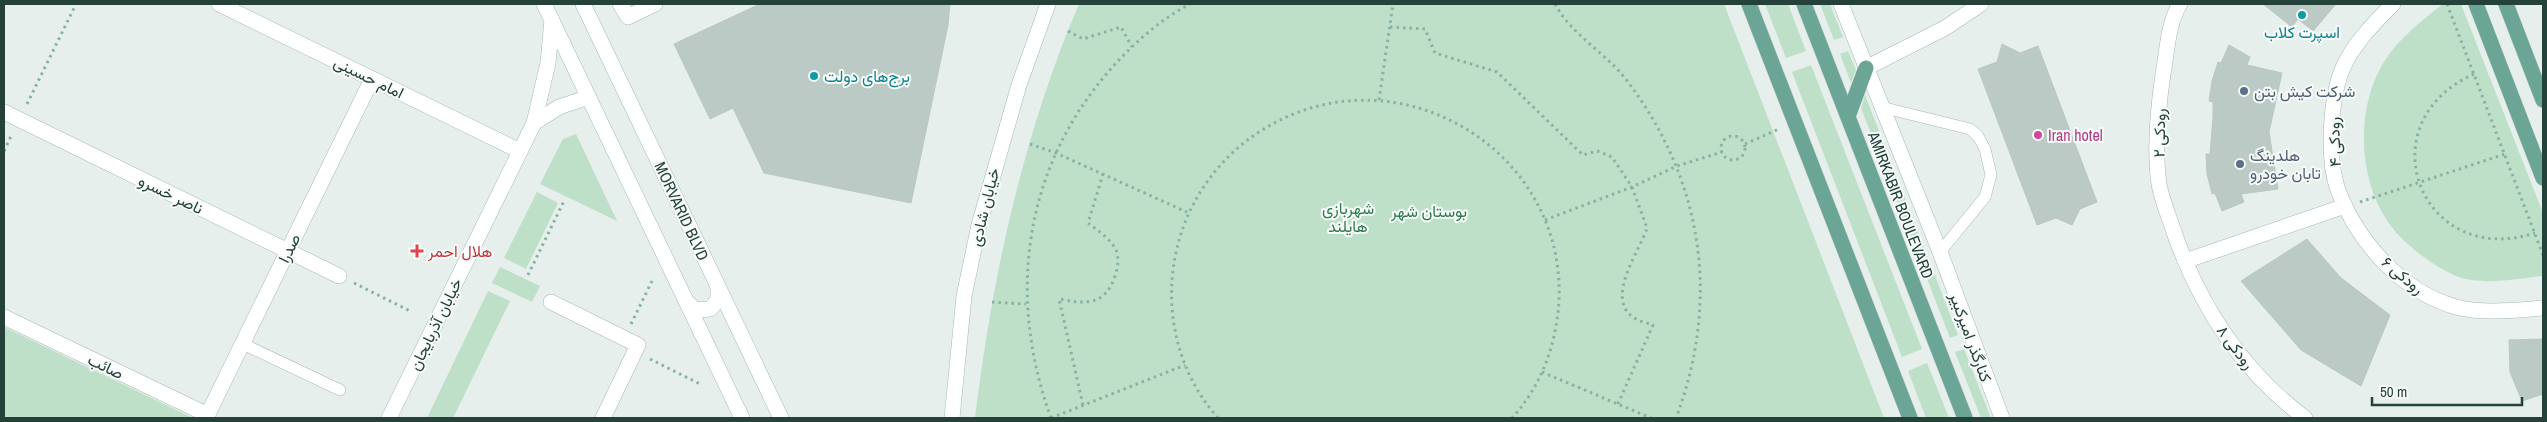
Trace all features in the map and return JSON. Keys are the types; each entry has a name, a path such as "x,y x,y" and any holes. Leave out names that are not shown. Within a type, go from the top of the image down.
{"main road":[{"path":"1749,4 1910,418"},
{"name":"AMIRKABIR BOULEVARD","path":"1804,4 1965,418"},
{"path":"2476,4 2543,178"},
{"path":"2506,4 2543,100"},
{"path":"1848,116 1866,68"}],"street":[{"name":"امام حسینی","path":"218,4 520,151"},
{"path":"544,4 742,418"},
{"path":"620,4 628,17 655,4"},
{"path":"1041,21 1042,4"},
{"name":"خیابان شادی","path":"952,418 964,296 979,225 1000,146 1048,4"},
{"name":"کنارگذر امیرکبیر","path":"1841,4 1940,252 2002,418"},
{"path":"1866,68 1945,28 1981,4"},
{"name":"رودکی ۴","path":"2345,206 2337,188 2331,143 2334,104 2342,70 2361,39 2393,4"},
{"name":"رودکی ۲","path":"2174,6 2161,85 2158,138 2159,184 2185,261"},
{"name":"MORVARID BLVD","path":"587,8 780,418"},
{"name":"خیابان آذربایجان","path":"389,418 534,123 548,63 552,20"},
{"name":"صدرا","path":"207,417 372,79"},
{"path":"534,123 559,107 589,97"},
{"name":"ناصر خسرو","path":"4,112 339,276"},
{"path":"2185,261 2345,206"},
{"name":"رودکی ۶","path":"2345,206 2362,237 2390,268 2422,293 2457,308 2496,310 2543,308"},
{"name":"رودکی ۸","path":"2185,261 2202,300 2238,353 2269,388 2305,418"},
{"path":"686,301 696,310 710,309 718,300 718,287"},
{"path":"551,302 638,345 603,418"},
{"name":"صائب","path":"4,317 207,417"}],"lane":[{"path":"1881,107 1970,129 1978,136 1985,149 1991,175 1985,197 1940,252"},
{"path":"243,344 340,390"}],"path":[{"path":"26,106 76,4"},
{"path":"1185,365 1051,418 1038,381 1030,343 1026,304 1027,265 1032,227 1042,189 1056,153 1074,119 1096,87 1132,47 1150,31 1190,4"},
{"path":"1379,100 1393,4"},
{"path":"1555,4 1566,21 1624,76 1650,113 1677,166 1690,205 1698,243 1701,281 1700,319 1695,357 1676,418"},
{"path":"2447,4 2543,256"},
{"path":"1068,31 1083,39 1121,27 1132,47"},
{"path":"1390,27 1425,29 1436,53 1497,72 1583,155 1597,151 1612,157 1632,187 1647,228 1622,284 1624,303 1634,318 1653,325 1617,406"},
{"path":"2474,74 2456,82 2440,95 2425,113 2417,134 2416,157 2419,183 2429,202 2444,221 2467,233 2494,240 2516,239 2535,233"},
{"path":"1218,418 1196,388 1185,365 1173,322 1171,292 1175,255 1189,213 1200,192 1230,155 1268,126 1290,115 1331,102 1353,99 1379,100 1435,113 1482,139 1519,176 1545,220 1558,271 1559,297 1555,331 1542,372 1531,393 1512,418"},
{"path":"1745,144 1795,121"},
{"path":"4,151 12,133"},
{"path":"1729,136 1737,136 1745,144 1745,152 1736,159 1728,158 1722,152 1723,141 1729,136"},
{"path":"1030,144 1056,153 1189,213"},
{"path":"1545,220 1632,187 1677,166 1722,152"},
{"path":"2345,206 2505,154"},
{"path":"1083,405 1058,299 1085,303 1094,301 1106,294 1116,273 1116,251 1110,241 1088,223 1103,174"},
{"path":"528,275 564,201"},
{"path":"339,276 410,311"},
{"path":"630,326 652,281"},
{"path":"992,302 1026,304"},
{"path":"649,359 700,384"},
{"path":"1542,372 1617,406 1651,418"}],"green space":[{"name":"بوستان شهر","path":"1079,4 1724,4 1884,418 975,418 991,313 1012,207 1042,104 1059,53"},
{"path":"1765,4 1788,4 1806,51 1786,58"},
{"path":"1820,4 1830,4 1843,37 1834,40"},
{"path":"2443,4 2461,4 2543,213 2543,276 2511,280 2476,281 2447,272 2428,260 2401,238 2388,222 2378,205 2371,187 2366,167 2364,126 2372,87 2386,59 2400,41"},
{"path":"1848,51 1856,70 1851,83 1840,54"},
{"path":"1811,65 1922,349 1902,357 1792,72"},
{"path":"1865,95 1958,335 1950,338 1861,108"},
{"path":"576,134 617,221 540,184 563,139"},
{"path":"537,192 558,203 526,269 504,258"},
{"path":"500,267 540,286 532,302 492,283"},
{"path":"488,291 510,301 453,418 427,418"},
{"path":"4,327 193,418 4,418"},
{"path":"1964,349 1991,418 1981,418 1955,352"},
{"path":"1927,363 1949,418 1926,418 1908,371"}],"building":[{"name":"برج‌های دولت","path":"760,4 950,4 948,25 911,203 764,173 733,108 710,119 674,44"},
{"name":"اسپرت کلاب","path":"2263,4 2336,4 2313,31 2298,19 2292,27"},
{"name":"Iran hotel","path":"2002,44 2020,53 2038,46 2097,202 2080,209 2072,225 2056,218 2037,225 1978,69 1997,62"},
{"path":"2229,45 2250,57 2247,65 2282,73 2269,132 2278,189 2241,194 2244,202 2222,211 2215,193 2212,194 2207,174 2206,154 2210,154 2213,118 2213,102 2209,101 2212,81 2218,62 2221,63"},
{"path":"2307,239 2341,278 2390,315 2361,386 2301,350 2241,281"},
{"path":"2543,339 2543,394 2522,401 2510,372 2509,340"}],"place":[{"name":"اسپرت کلاب","path":"2302,15"},
{"name":"برج‌های دولت","path":"814,76"},
{"name":"شرکت کیش بتن","path":"2244,91"},
{"name":"Iran hotel","path":"2038,135"},
{"name":"هلدینگ تابان خودرو","path":"2240,164"},
{"name":"هلال احمر","path":"417,251"}],"park label":[{"name":"شهربازی هایلند","path":"1348,217"}]}
